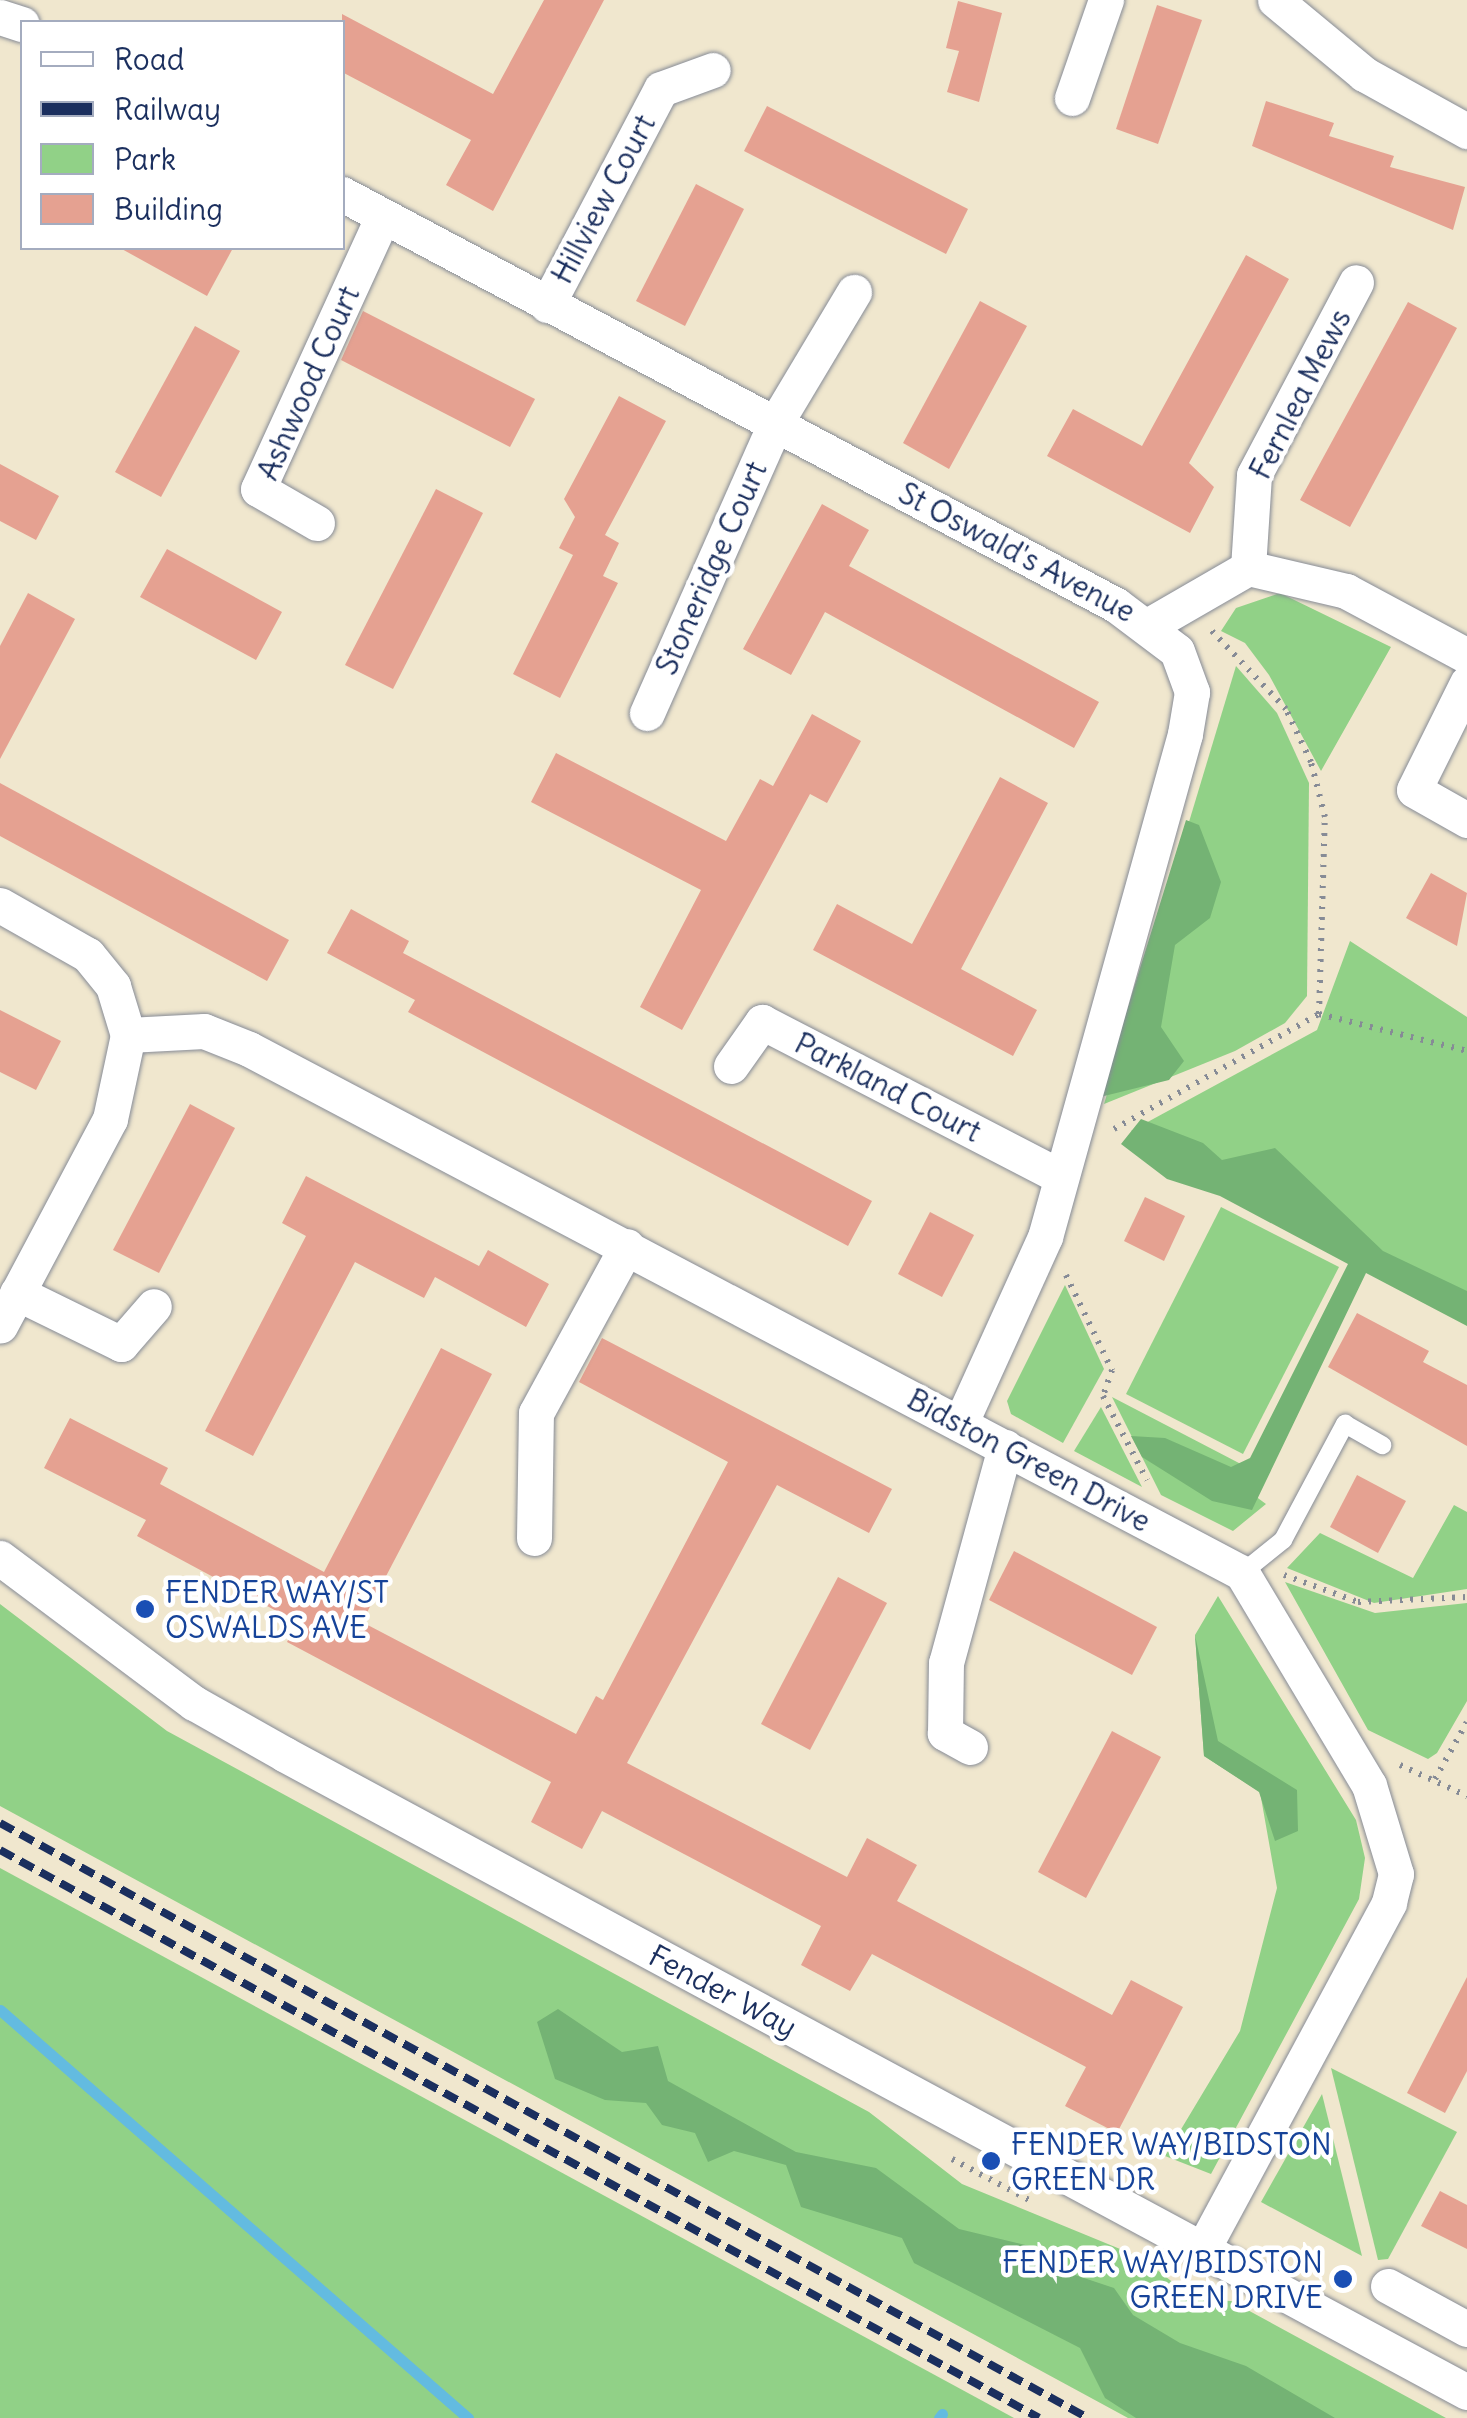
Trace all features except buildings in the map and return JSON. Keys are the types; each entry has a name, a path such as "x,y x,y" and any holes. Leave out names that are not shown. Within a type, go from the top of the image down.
{"street":[{"path":"1072,98 1106,0"},
{"path":"1276,0 1364,74 1467,131"},
{"name":"Hillview Court","path":"548,304 661,89 713,70"},
{"name":"St Oswald's Avenue","path":"345,196 1151,624 1177,652 1192,692 1188,720 1045,1238 960,1424"},
{"name":"Ashwood Court","path":"317,523 258,488 383,216"},
{"name":"Fernlea Mews","path":"1248,568 1254,475 1356,282"},
{"name":"Stoneridge Court","path":"647,713 775,424 854,292"},
{"path":"1151,624 1248,568 1346,591 1467,656"},
{"path":"1467,683 1414,790 1467,820"},
{"path":"0,905 88,955 112,986 128,1036 110,1118 0,1326"},
{"name":"Parkland Court","path":"731,1066 762,1022 1061,1177"},
{"name":"Bidston Green Drive","path":"128,1036 204,1031 250,1049 1242,1572"},
{"path":"534,1538 536,1413 627,1246"},
{"path":"17,1293 121,1344 154,1306"},
{"path":"970,1747 945,1734 946,1663 1005,1447"},
{"name":"Fender Way","path":"0,1558 224,1720 1467,2392"},
{"path":"1203,2250 1389,1902 1396,1874 1369,1786 1242,1572"},
{"path":"1388,2286 1467,2329"}],"lane":[{"path":"1242,1572 1283,1540 1345,1424 1382,1444"}],"path":[{"path":"1151,624 1204,624 1286,709 1310,762 1325,817 1319,1014"},
{"path":"1106,1136 1319,1014 1467,1050"},
{"path":"1045,1238 1112,1370 1103,1396 1178,1538"},
{"path":"1242,1572 1374,1604 1467,1597"},
{"path":"1435,1780 1467,1722"}],"green space":[{"path":"1280,593 1391,647 1321,771 1269,675 1245,643 1221,631 1236,608"},
{"path":"1236,666 1277,713 1309,783 1307,996 1285,1023 1235,1051 1104,1104"},
{"path":"1186,820 1199,825 1221,882 1210,918 1175,945 1161,1027 1184,1061 1169,1080 1100,1097"},
{"path":"1350,941 1467,1017 1467,1322 1131,1131 1317,1030"},
{"path":"1141,1119 1203,1143 1222,1160 1275,1148 1383,1251 1467,1291 1467,1326 1366,1273 1252,1510 1212,1501 1142,1457 1131,1436 1165,1438 1231,1467 1250,1458 1348,1264 1220,1196 1167,1179 1121,1144"},
{"path":"1221,1207 1339,1267 1243,1454 1126,1394"},
{"path":"1065,1285 1104,1369 1063,1443 1011,1414 1007,1401"},
{"path":"1112,1397 1262,1475 1251,1493 1266,1504 1233,1531 1161,1495"},
{"path":"1101,1407 1142,1487 1074,1451"},
{"path":"1454,1505 1467,1512 1467,1589 1374,1603 1287,1568 1320,1533 1413,1578"},
{"path":"1285,1582 1375,1613 1467,1603 1467,1701 1437,1753 1428,1759 1368,1730"},
{"path":"1218,1596 1356,1820 1365,1858 1359,1899 1211,2174 1165,2156 1240,2031 1277,1888 1260,1792 1204,1756 1195,1635"},
{"path":"0,1604 167,1731 869,2112 962,2184 1142,2258 1194,2299 1231,2301 1446,2418 1128,2418 0,1806"},
{"path":"1195,1635 1218,1741 1297,1790 1298,1831 1275,1841 1259,1792 1204,1756"},
{"path":"0,1868 1003,2412 1014,2418 0,2418"},
{"path":"558,2009 622,2052 658,2046 668,2081 796,2152 876,2168 959,2229 1055,2252 1069,2273 1114,2288 1133,2315 1180,2343 1246,2366 1335,2418 1136,2418 1105,2398 1080,2348 914,2263 902,2238 801,2207 786,2165 734,2151 708,2162 695,2133 662,2125 646,2103 605,2100 555,2079 537,2022"},
{"path":"1331,2068 1457,2132 1388,2259 1378,2260"},
{"path":"1322,2094 1362,2256 1261,2202"}],"waterway":[{"path":"0,2010 468,2418"},
{"path":"939,2418 942,2414"}],"railway":[{"path":"0,1823 1088,2418"},
{"path":"0,1850 1039,2418"}],"place":[{"name":"FENDER WAY/ST OSWALDS AVE","path":"145,1609"},
{"name":"FENDER WAY/BIDSTON GREEN DR","path":"991,2161"},
{"name":"FENDER WAY/BIDSTON GREEN DRIVE","path":"1343,2279"}]}
